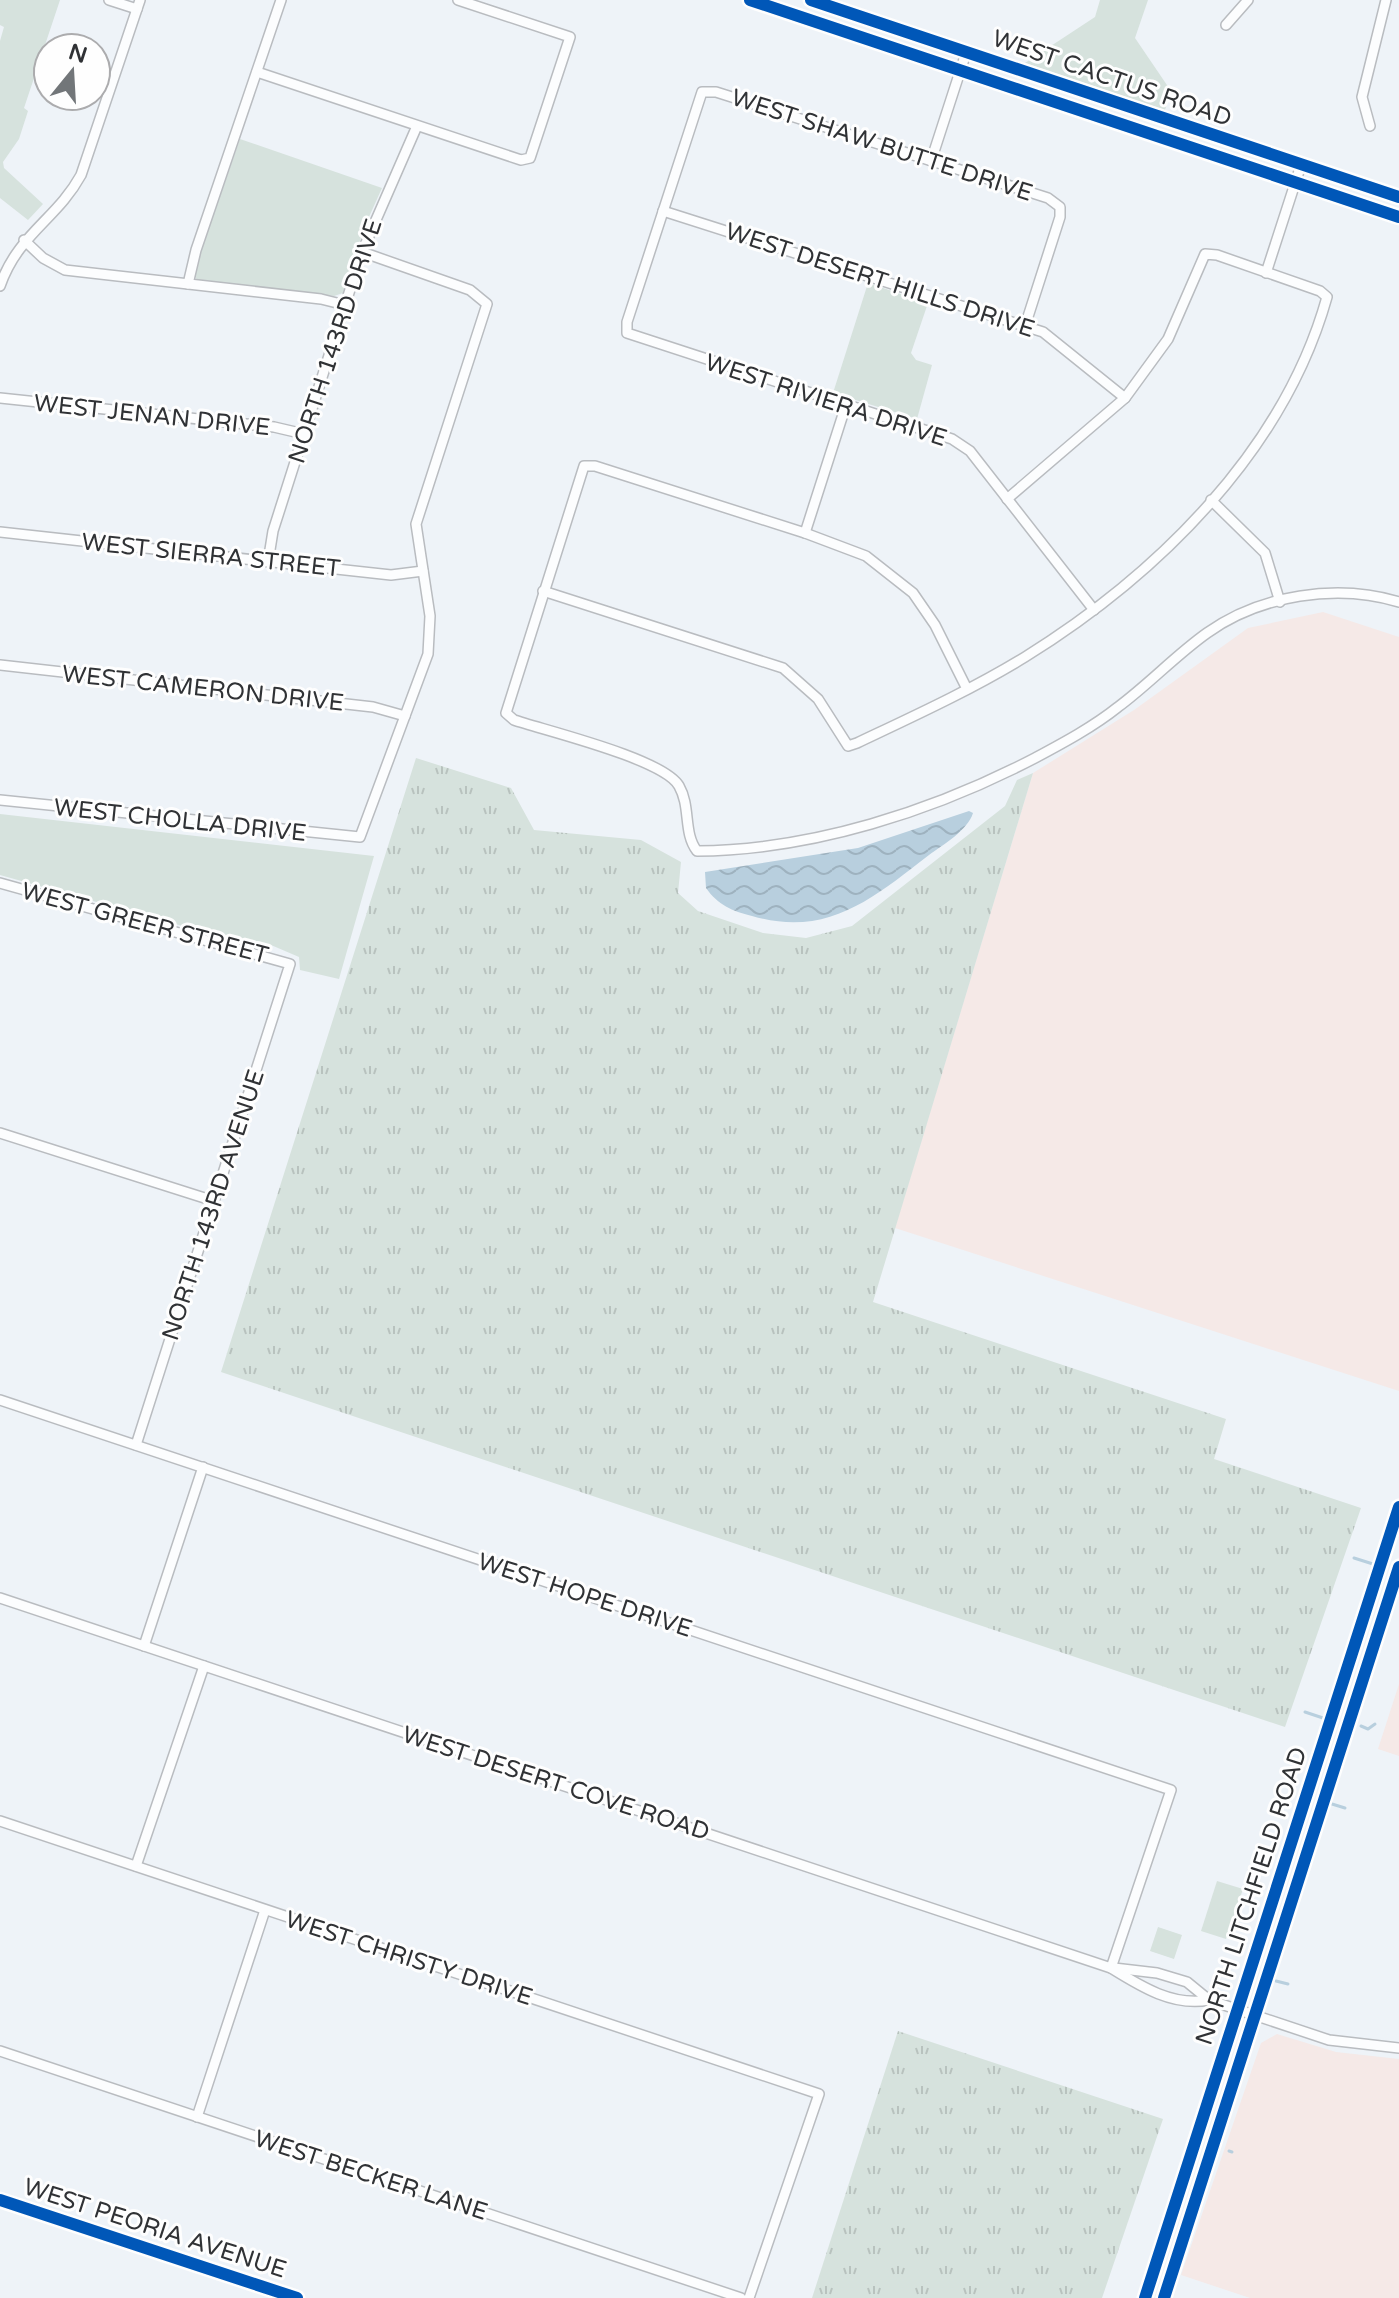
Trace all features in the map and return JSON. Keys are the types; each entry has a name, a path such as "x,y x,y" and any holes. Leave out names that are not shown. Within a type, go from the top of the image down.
{"main road":[{"name":"WEST CACTUS ROAD","path":"750,0 1399,217"},
{"name":"WEST CACTUS ROAD","path":"811,0 1399,197"},
{"name":"NORTH LITCHFIELD ROAD","path":"1145,2298 1399,1507"},
{"name":"NORTH LITCHFIELD ROAD","path":"1164,2298 1399,1567"},
{"path":"1353,1710 1348,1692 1376,1604 1374,1586"},
{"path":"1191,2153 1196,2165 1186,2199 1193,2210"},
{"name":"WEST PEORIA AVENUE","path":"0,2200 297,2298"}],"street":[{"path":"0,286 10,259 24,240 70,194 81,175 138,5 109,0"},
{"path":"188,284 196,250 281,0"},
{"path":"257,72 521,160 530,158 570,37 458,0"},
{"path":"1226,25 1248,0"},
{"path":"1370,126 1362,97 1386,0"},
{"path":"931,161 966,53"},
{"name":"WEST SHAW BUTTE DRIVE","path":"663,211 702,92 716,92 1048,198 1060,207 1060,217 1025,326"},
{"name":"NORTH 143RD DRIVE","path":"268,562 273,531 362,252 417,126"},
{"path":"1266,273 1301,165"},
{"name":"WEST DESERT HILLS DRIVE","path":"663,211 1025,326 1056,340 1125,398"},
{"name":"WEST RIVIERA DRIVE","path":"663,211 627,322 627,333 952,439 970,451 1094,610"},
{"path":"24,240 43,258 65,270 321,299 345,305"},
{"path":"362,252 470,290 487,304 416,524 430,616 430,641 405,716"},
{"path":"543,591 783,668 813,693 848,746 967,689 1094,610 1147,565 1211,500 1248,455 1285,399 1308,351 1327,297 1320,291 1205,254 1168,339 1125,398 1007,499"},
{"name":"WEST JENAN DRIVE","path":"0,398 274,427 304,434"},
{"path":"805,533 846,405"},
{"path":"967,689 935,625 913,593 897,577 866,556 805,533 595,466 584,466 506,713 514,720 644,762 665,772 681,788 688,808 690,842 697,851 832,833 909,812 972,787 1037,757 1117,708 1207,633 1233,618 1280,602 1339,593 1399,602"},
{"path":"1211,500 1265,553 1280,602"},
{"name":"WEST SIERRA STREET","path":"0,532 391,575 423,571"},
{"name":"WEST CAMERON DRIVE","path":"0,665 373,707 405,716"},
{"name":"WEST CHOLLA DRIVE","path":"0,800 360,837 405,716"},
{"name":"WEST GREER STREET","path":"0,883 290,964"},
{"name":"NORTH 143RD AVENUE","path":"136,1445 290,964"},
{"path":"0,1133 214,1201"},
{"name":"WEST HOPE DRIVE","path":"0,1400 1171,1790 1111,1968"},
{"path":"144,1646 203,1467"},
{"name":"WEST DESERT COVE ROAD","path":"0,1598 1111,1968 1170,1997 1193,2003 1209,2000"},
{"path":"136,1866 204,1666"},
{"name":"WEST CHRISTY DRIVE","path":"0,1821 819,2094 749,2298"},
{"path":"197,2117 265,1910"},
{"name":"WEST DESERT COVE ROAD","path":"1111,1968 1157,1973 1187,1982 1209,2000 1337,2042 1399,2048"},
{"name":"WEST BECKER LANE","path":"1,2055 741,2298"}],"shaded area":[{"path":"1323,612 1399,637 1399,1391 895,1228 1033,773 1134,710 1248,628"},
{"path":"1399,1684 1399,1756 1378,1749"},
{"path":"1277,2034 1336,2052 1399,2059 1399,2298 1250,2298 1181,2275 1261,2043"}],"green space":[{"path":"0,0 60,0 49,32 32,32 32,84 24,108 28,111 19,139 3,162 4,168 43,204 28,220 0,198 0,41 4,27 0,25"},
{"path":"1100,0 1148,0 1135,38 1171,91 1165,110 1025,63 1095,17"},
{"path":"240,139 382,188 364,228 343,293 334,296 198,281 193,274"},
{"path":"868,283 928,303 911,353 916,360 932,365 917,419 833,393"},
{"path":"416,758 511,788 534,830 641,840 681,862 678,893 698,911 763,933 806,938 852,926 1005,806 1017,780 1033,773 873,1302 1226,1419 1214,1459 1361,1508 1285,1727 221,1372"},
{"path":"0,814 374,856 339,979 300,970 299,957 271,945 254,946 0,875"},
{"path":"1217,1881 1243,1889 1226,1939 1201,1931"},
{"path":"1158,1927 1182,1935 1174,1959 1150,1951"},
{"path":"898,2031 1163,2119 1102,2298 812,2298"}],"water":[{"path":"969,811 973,813 970,819 948,842 868,899 826,918 779,922 752,916 726,906 706,888 705,872 858,848"}],"waterway":[{"path":"1354,1558 1373,1564"},
{"path":"1305,1712 1323,1718"},
{"path":"1361,1726 1368,1729 1375,1724"},
{"path":"1332,1804 1345,1808"},
{"path":"1276,1981 1288,1984"}],"cycle path":[{"path":"750,0 1399,217"},
{"path":"811,0 1399,197"},
{"path":"1145,2298 1399,1507"},
{"path":"1164,2298 1399,1567"},
{"path":"0,2200 297,2298"}]}
